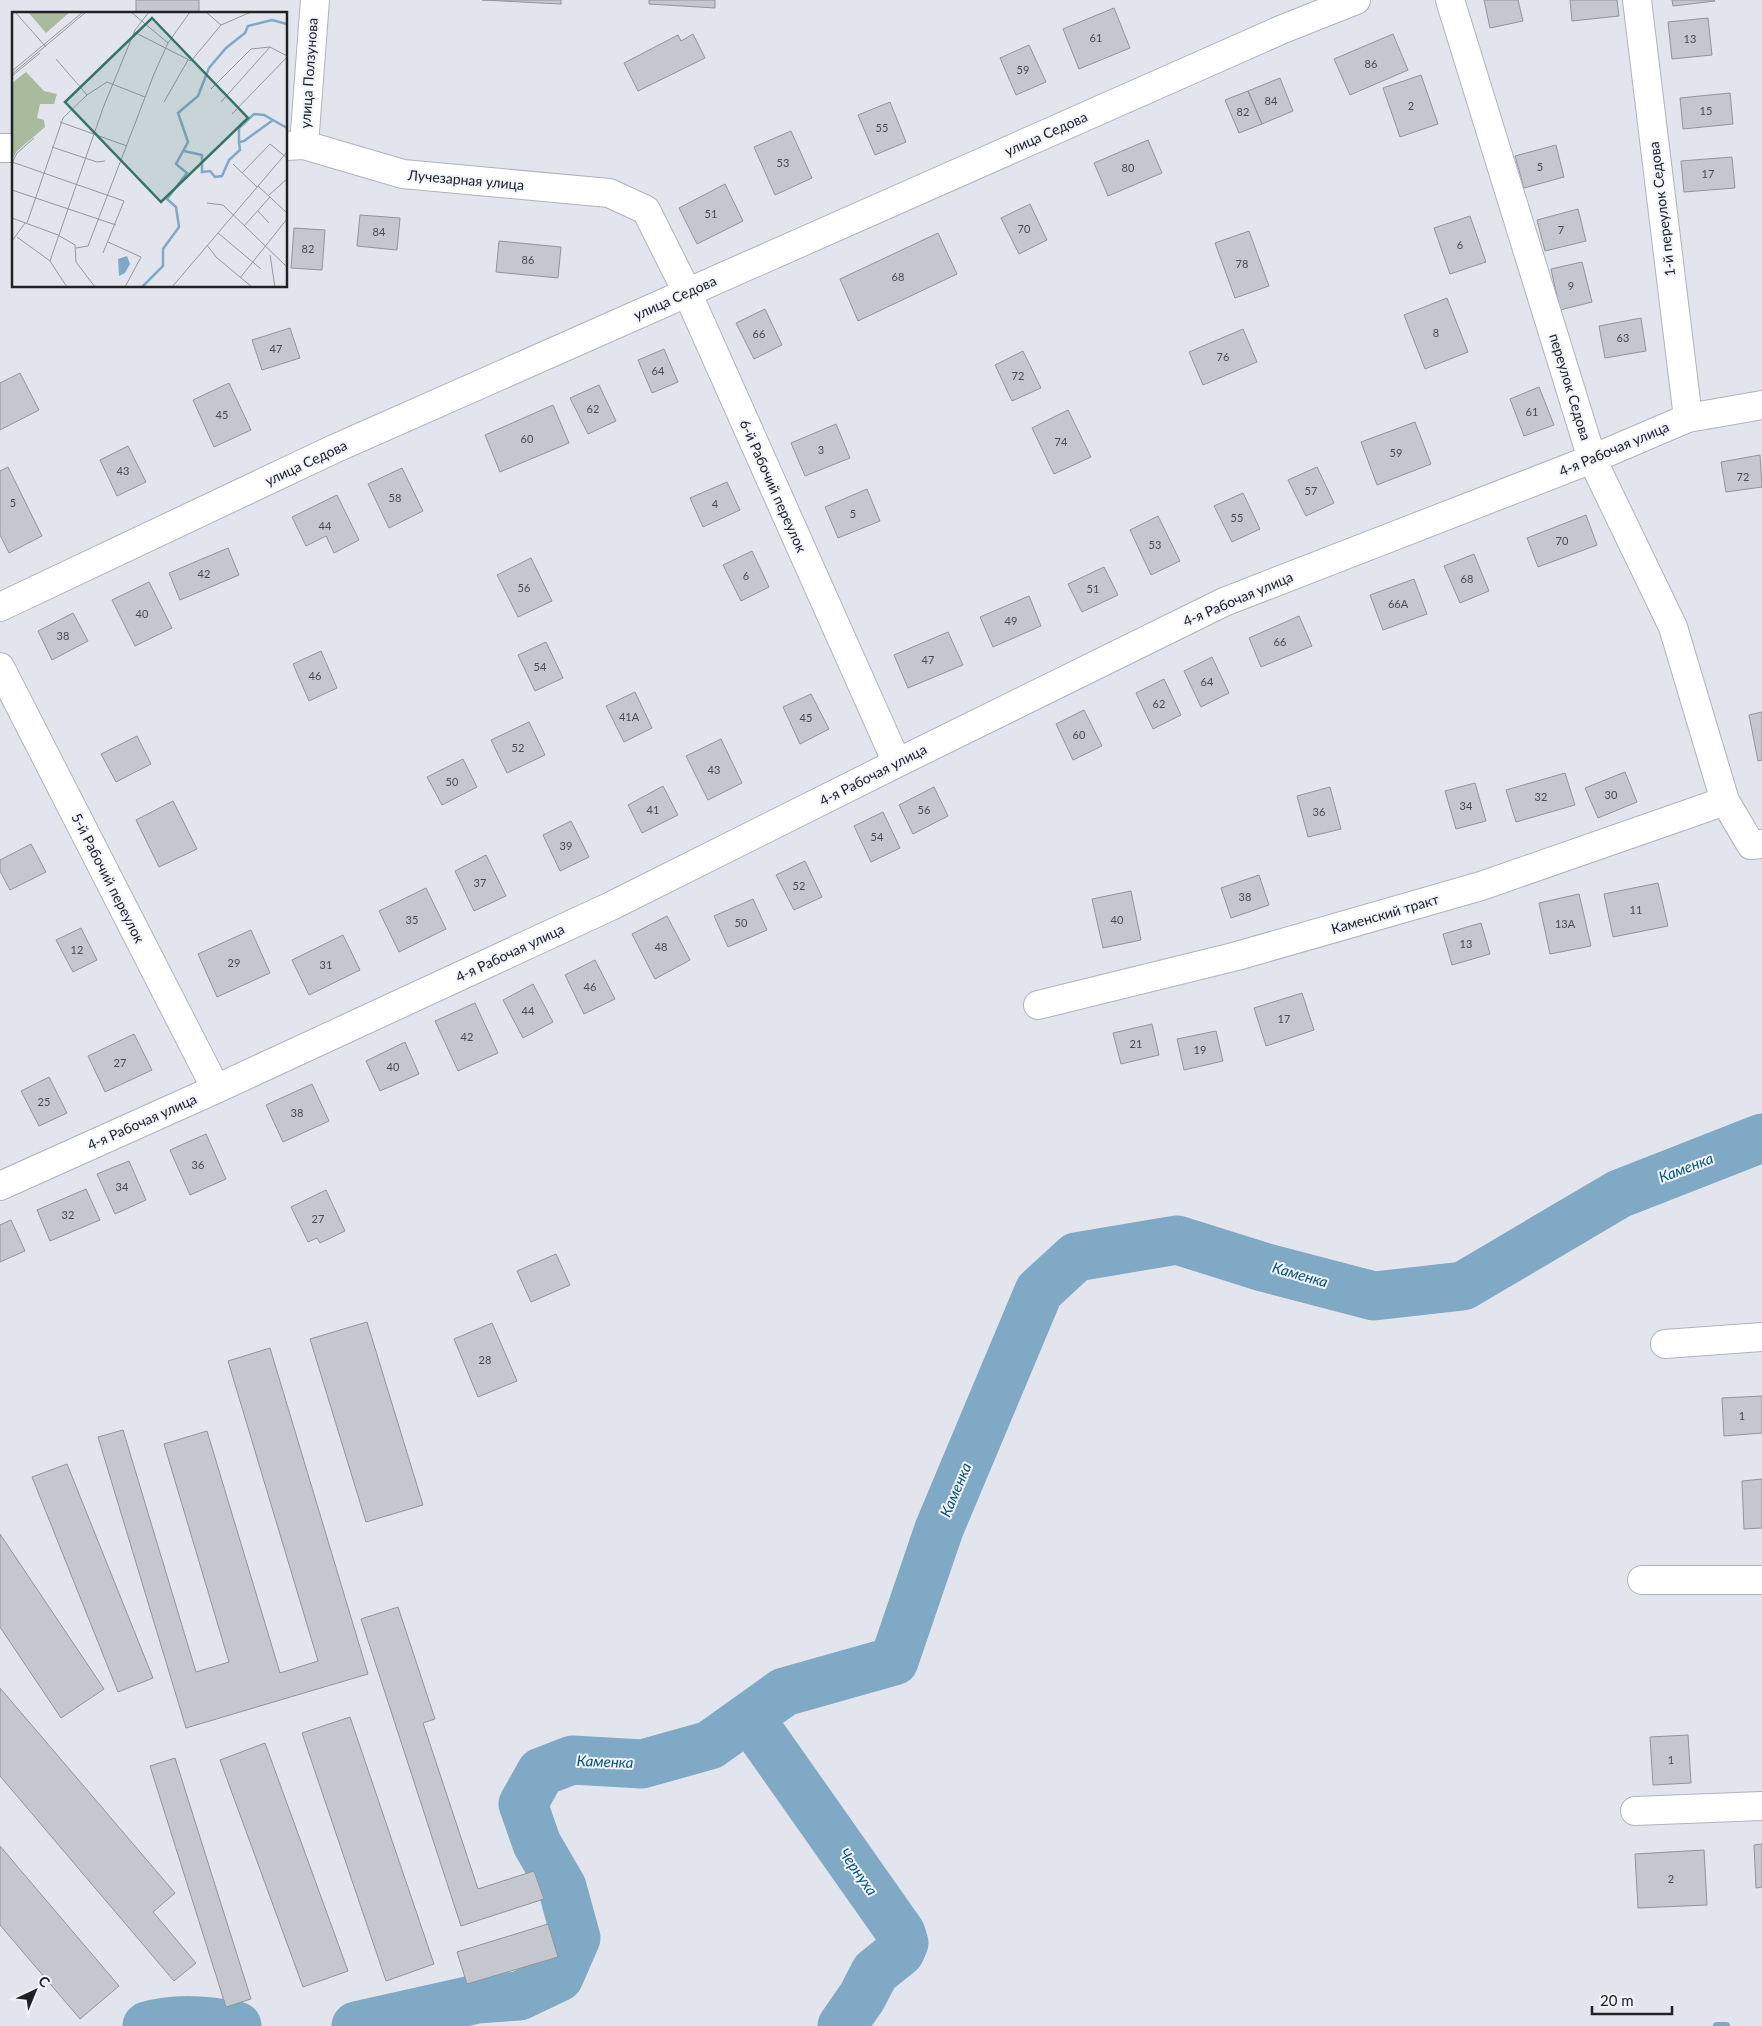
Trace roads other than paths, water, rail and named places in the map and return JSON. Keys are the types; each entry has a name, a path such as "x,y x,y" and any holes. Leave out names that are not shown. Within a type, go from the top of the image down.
{"street":[{"name":"улица Ползунова","path":"295,145 315,0"},
{"name":"улица Седова","path":"0,606 334,449 1265,37 1356,0"},
{"name":"переулок Седова","path":"1450,0 1592,459 1673,627 1725,801 1757,844"},
{"name":"1-й переулок Седова","path":"1637,0 1688,418"},
{"name":"Лучезарная улица","path":"295,145 403,174 609,193 646,210"},
{"name":"6-й Рабочий переулок","path":"646,210 687,292 896,763"},
{"name":"4-я Рабочая улица","path":"0,1186 609,908 896,763 1224,602 1592,459 1688,418 1762,405"},
{"name":"5-й Рабочий переулок","path":"0,667 216,1089"},
{"name":"Каменский тракт","path":"1038,1005 1237,956 1481,886 1725,801"},
{"path":"1665,1344 1762,1337"},
{"path":"1642,1580 1762,1580"},
{"path":"1634,1811 1762,1806"}],"waterway":[{"name":"Каменка","path":"356,2026 477,1999 519,1996 559,1977 576,1938 562,1887 537,1844 523,1804 541,1772 572,1760 642,1764 710,1745 784,1692 894,1661 939,1529 1039,1291 1076,1257 1177,1240 1263,1267 1374,1296 1463,1286 1619,1194 1762,1138"},
{"name":"Чернуха","path":"749,1717 901,1933 904,1943 900,1952 875,1972 862,1997 842,2026"},
{"name":"Каменка","path":"147,2026 181,2020 215,2022 237,2026"},
{"path":"1717,2026 1726,2026"}]}
